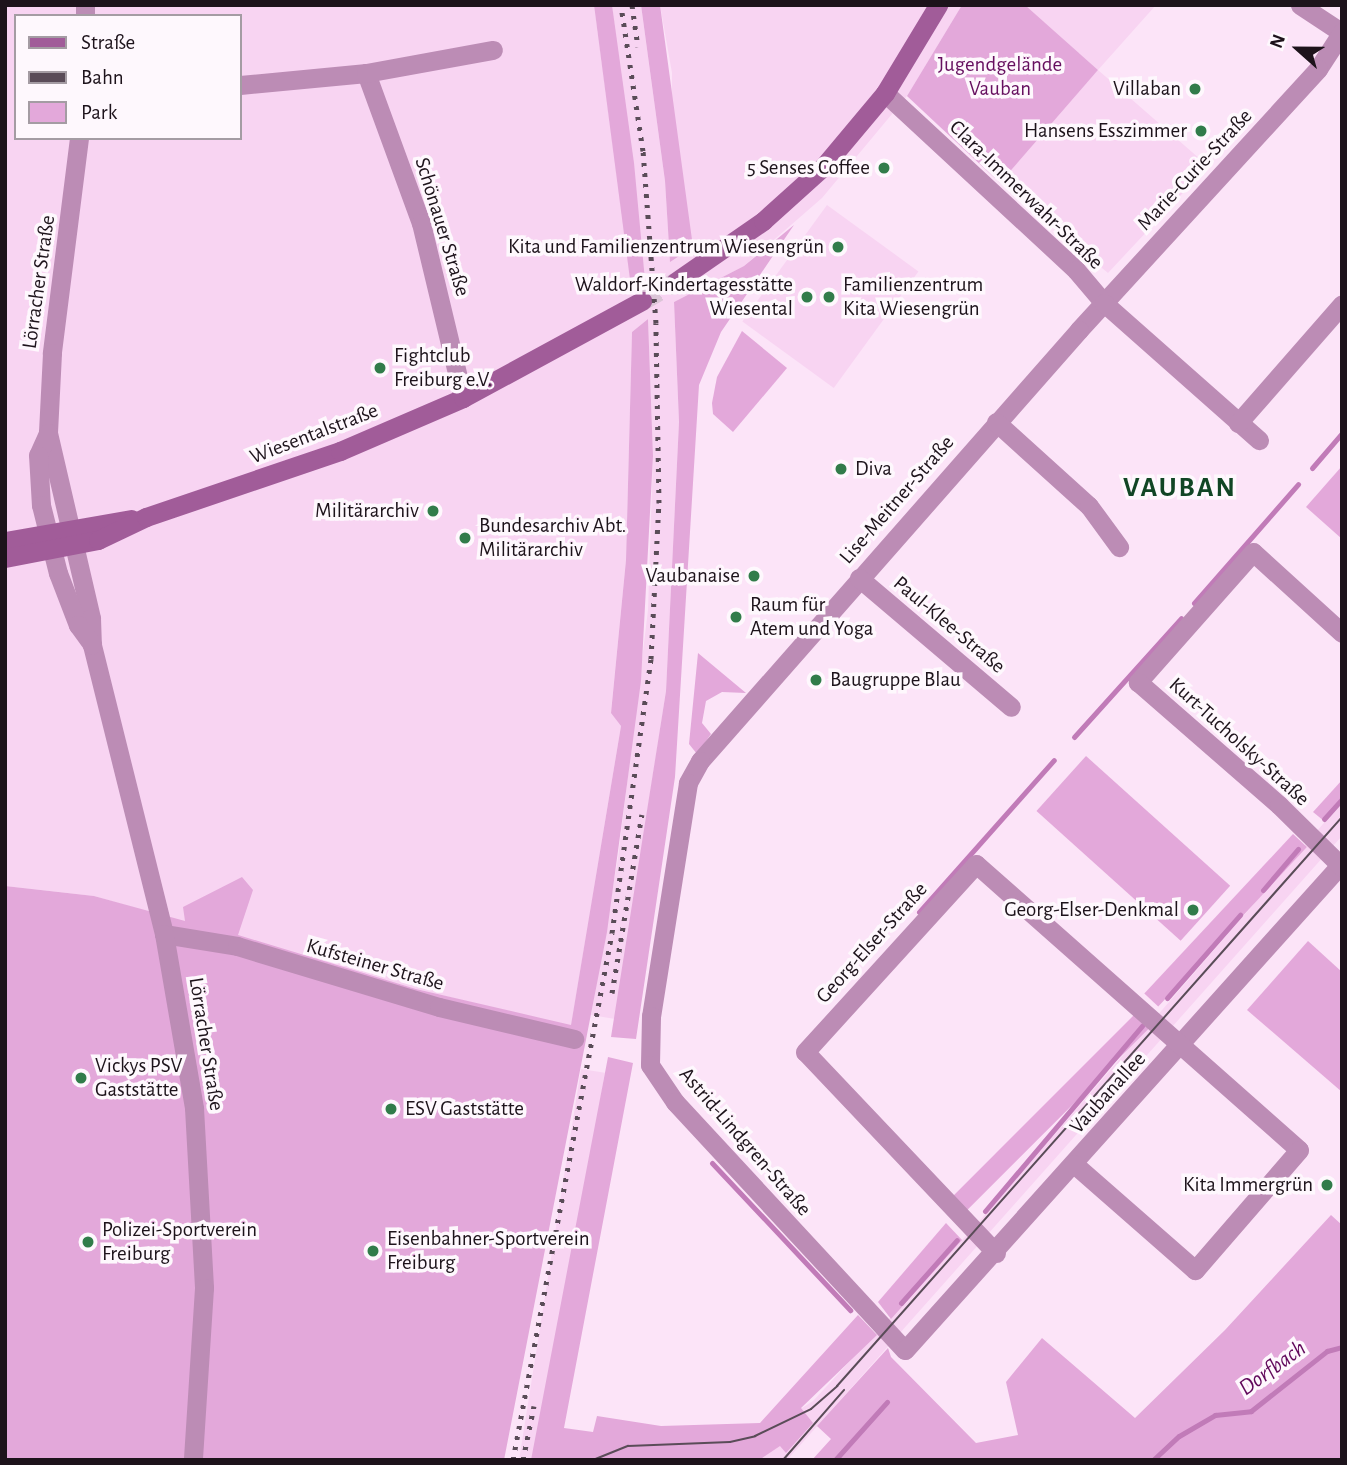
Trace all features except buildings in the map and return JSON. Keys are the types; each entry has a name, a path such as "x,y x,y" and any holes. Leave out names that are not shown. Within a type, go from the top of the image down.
{"main road":[{"path":"675,282 721,254 813,176 885,93 938,5"},
{"name":"Wiesentalstraße","path":"5,558 51,550 73,536 146,517 328,455 463,398 642,301"},
{"name":"Wiesentalstraße","path":"5,541 46,531 73,536"}],"street":[{"name":"Marie-Curie-Straße","path":"1104,303 1318,69 1341,32 1300,5"},
{"path":"242,85 366,74 493,50"},
{"name":"Schönauer Straße","path":"366,74 421,223 463,398"},
{"name":"Clara-Immerwahr-Straße","path":"885,93 1067,261 1104,303 1259,440"},
{"name":"Lörracher Straße","path":"79,140 52,353 48,433 73,536 92,645 164,934 183,1031 202,1197 204,1288 193,1460"},
{"name":"Lise-Meitner-Straße","path":"700,761 996,422 1104,303"},
{"path":"1238,423 1342,304"},
{"path":"996,422 1089,506 1119,547"},
{"name":"Lörracher Straße","path":"48,433 38,455 37,470 46,531 78,625 92,645"},
{"name":"Kurt-Tucholsky-Straße","path":"1341,865 1279,805 1138,682 1253,552 1342,633"},
{"name":"Paul-Klee-Straße","path":"859,578 1010,707"},
{"name":"Astrid-Lindgren-Straße","path":"700,761 688,783 651,1016 650,1065 675,1102 905,1350"},
{"name":"Georg-Elser-Straße","path":"996,1253 805,1052 976,864 1182,1045"},
{"name":"Vaubanallee","path":"905,1350 996,1253 1341,865"},
{"name":"Kufsteiner Straße","path":"164,934 237,946 439,1007 574,1039"},
{"path":"1074,1164 1195,1270 1300,1150 1182,1045"}],"shaded area":[{"path":"5,5 594,5 632,287 645,280 612,5 641,5 665,181 670,261 672,73 660,5 962,5 907,96 822,198 744,266 674,302 679,422 666,691 615,1019 591,1015 618,858 648,610 653,456 648,319 632,332 626,560 611,712 621,726 571,1026 416,989 94,896 5,886"},
{"path":"1025,5 1156,5 1098,70"},
{"path":"1098,70 1208,166 1108,273 1000,183"},
{"name":"Familienzentrum Kita Wiesengrün","path":"827,205 918,271 834,388 742,321"},
{"path":"1342,802 1342,836 787,1460 759,1460 766,1451 581,1460 740,1434 791,1415 813,1401 977,1224"},
{"path":"581,1069 605,1073 543,1460 519,1460"}],"green space":[{"path":"594,5 612,5 634,163 645,280 631,287"},
{"path":"641,5 660,5 693,247 670,262 665,181"},
{"name":"Jugendgelände Vauban","path":"962,5 1025,5 1098,70 1000,183 907,96"},
{"path":"794,225 721,332 699,385 675,777 636,1039 611,1037 666,691 679,422 674,302 744,266"},
{"path":"648,319 653,456 641,681 607,932 504,1460 5,1460 5,886 94,896 185,921 183,907 242,877 253,890 238,935 416,989 571,1025 621,726 611,713 626,560 632,332"},
{"path":"742,331 787,368 733,432 713,414 712,403 717,377"},
{"path":"1342,466 1342,539 1306,507"},
{"path":"698,653 746,693 722,692 706,701 702,723 711,734 697,754 689,744"},
{"path":"1086,756 1230,886 1181,941 1036,811"},
{"path":"1342,780 1342,802 1324,821 1313,812"},
{"path":"1293,834 1307,847 1158,1006 1144,993"},
{"path":"1308,941 1342,972 1342,1092 1247,1010"},
{"path":"1135,1014 1149,1028 966,1211 952,1197"},
{"path":"608,1057 633,1063 564,1428 593,1432 597,1416 661,1426 760,1423 858,1315 877,1335 801,1408 813,1423 786,1453 780,1446 759,1460 531,1460"},
{"path":"1331,1215 1342,1225 1342,1460 812,1460 831,1439 817,1426 888,1348 891,1357 976,1443 1018,1435 1006,1382 1042,1338 1135,1418 1225,1330"},
{"path":"946,1223 962,1240 891,1319 878,1302"}],"waterway":[{"path":"1312,468 1342,433"},
{"path":"1194,603 1298,484"},
{"path":"1074,737 1181,618"},
{"path":"919,912 1054,760"},
{"path":"1324,819 1342,799"},
{"path":"1263,890 1298,849"},
{"path":"1167,998 1240,915"},
{"path":"985,1211 1142,1026"},
{"path":"712,1163 850,1310"},
{"path":"901,1303 957,1240"},
{"name":"Dorfbach","path":"1153,1460 1179,1436 1215,1415 1251,1411 1327,1351 1342,1347"},
{"path":"835,1460 887,1402"}],"tunnel":[{"path":"642,301 675,282"}],"tram line":[{"path":"593,1460 628,1446 730,1442 755,1436 811,1409 837,1386 1342,817"},
{"path":"783,1460 844,1390"}],"railway":[{"path":"513,1460 612,933 651,659 659,503 656,323 643,151 621,5"},
{"path":"632,5 638,47"},
{"path":"612,993 642,814"},
{"path":"523,1460 534,1406"}],"place":[{"name":"Villaban","path":"1195,89"},
{"name":"Hansens Esszimmer","path":"1201,131"},
{"name":"5 Senses Coffee","path":"884,168"},
{"name":"Kita und Familienzentrum Wiesengrün","path":"838,247"},
{"name":"Waldorf-Kindertagesstätte Wiesental","path":"807,297"},
{"name":"Familienzentrum Kita Wiesengrün","path":"829,297"},
{"name":"Fightclub Freiburg e.V.","path":"380,368"},
{"name":"Diva","path":"841,469"},
{"name":"Militärarchiv","path":"433,511"},
{"name":"Bundesarchiv Abt. Militärarchiv","path":"465,538"},
{"name":"Vaubanaise","path":"754,576"},
{"name":"Raum für Atem und Yoga","path":"736,617"},
{"name":"Baugruppe Blau","path":"816,680"},
{"name":"Georg-Elser-Denkmal","path":"1193,910"},
{"name":"Vickys PSV Gaststätte","path":"81,1078"},
{"name":"ESV Gaststätte","path":"391,1109"},
{"name":"Kita Immergrün","path":"1327,1185"},
{"name":"Polizei-Sportverein Freiburg","path":"88,1242"},
{"name":"Eisenbahner-Sportverein Freiburg","path":"373,1251"}],"district":[{"name":"VAUBAN","path":"1180,488"}]}
